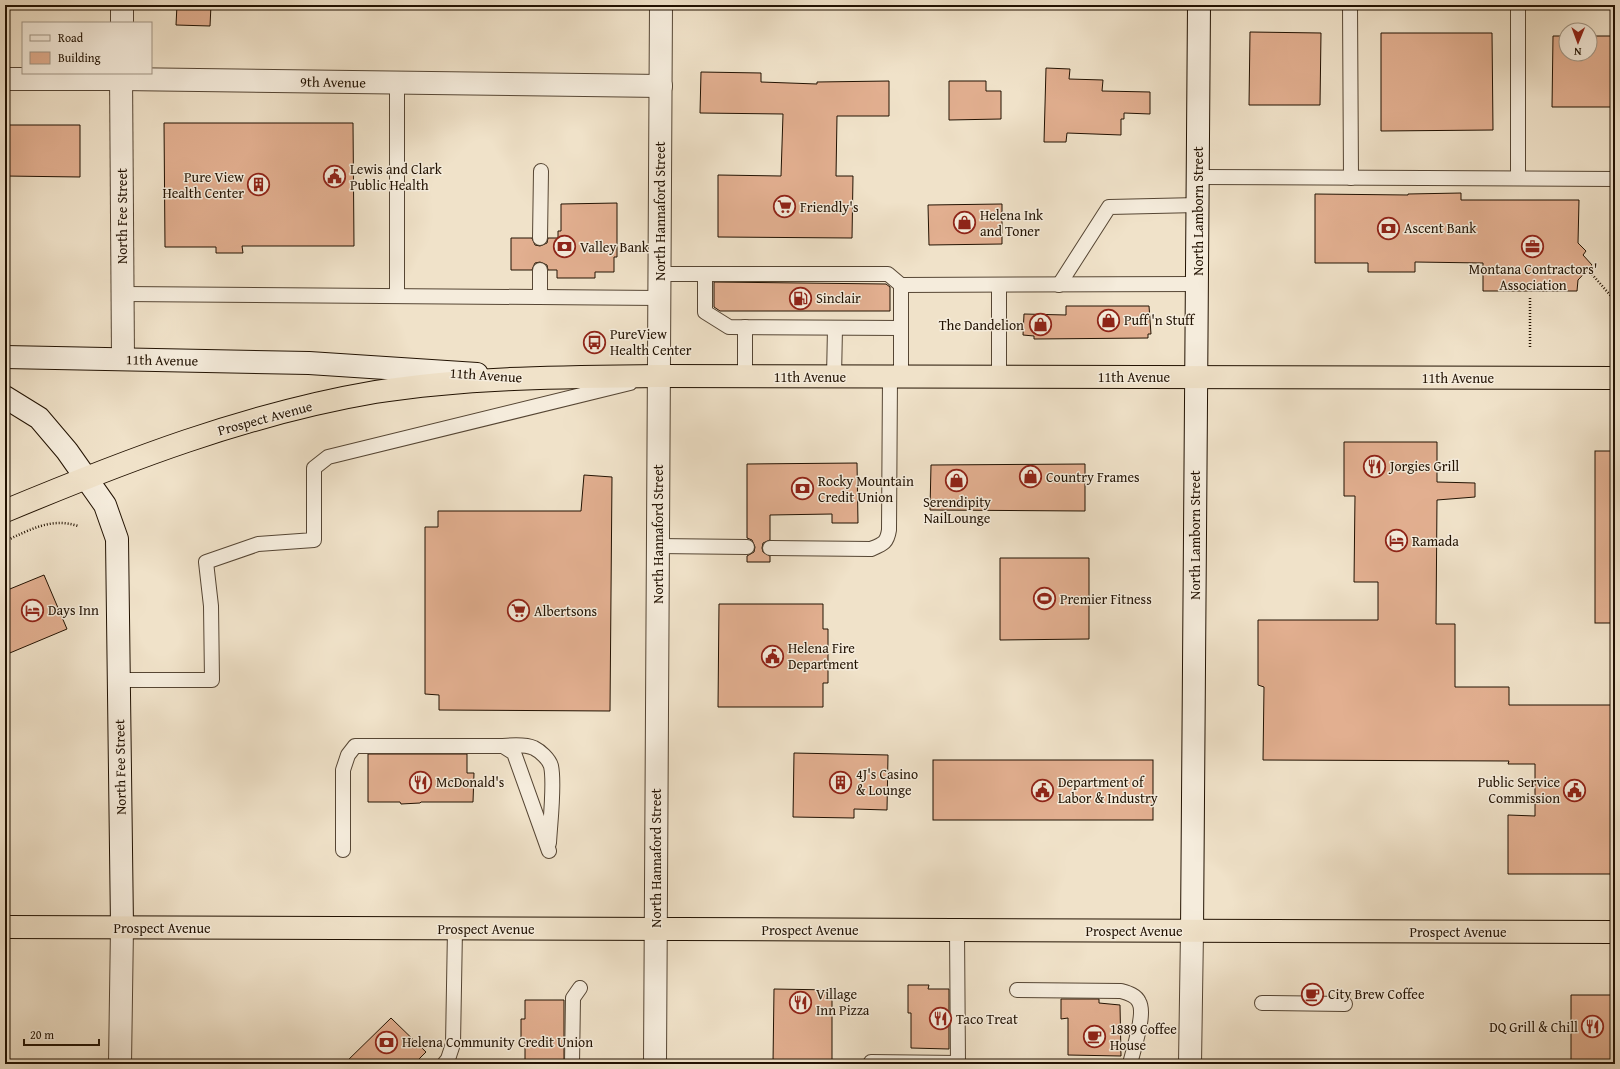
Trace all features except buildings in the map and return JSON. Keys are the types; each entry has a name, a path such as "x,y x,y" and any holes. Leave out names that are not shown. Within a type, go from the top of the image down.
{"highway":[{"name":"11th Avenue","path":"538,378 745,376 1615,378"},
{"name":"Prospect Avenue","path":"5,511 152,452 234,425 323,402 376,392 431,385 538,378"},
{"name":"Prospect Avenue","path":"5,927 1615,932"}],"street":[{"path":"122,5 122,22"},
{"name":"North Hannaford Street","path":"655,1064 661,5"},
{"name":"North Lamborn Street","path":"1190,1064 1199,5"},
{"name":"9th Avenue","path":"5,80 121,76 661,86"},
{"name":"North Fee Street","path":"121,76 123,359"},
{"name":"11th Avenue","path":"5,357 309,363 538,378"},
{"path":"5,397 39,418 86,478"},
{"name":"North Fee Street","path":"86,478 105,505 117,539 122,927 120,1064"}],"lane":[{"path":"1350,5 1351,178"},
{"path":"1518,5 1518,178"},
{"path":"397,82 397,296"},
{"path":"540,238 541,171"},
{"path":"1198,177 1615,179"},
{"path":"1059,285 1109,207 1198,205"},
{"path":"540,270 540,297"},
{"path":"660,274 888,274 901,285 1197,284"},
{"path":"705,274 705,312 729,327 901,328"},
{"path":"770,548 871,549 882,544 888,539 896,377 901,328 901,285"},
{"path":"999,285 999,377"},
{"path":"123,294 660,298"},
{"path":"745,327 745,376"},
{"path":"834,377 835,328"},
{"path":"118,680 212,680 211,606 206,562 258,544 314,540 314,468 328,457 659,376"},
{"path":"658,546 747,548"},
{"path":"343,850 343,770 348,755 356,746 522,745 534,748 544,755 551,764 552,781 549,851 514,753 503,746"},
{"path":"444,1064 448,1059 453,1044 455,929"},
{"path":"871,1062 958,1063 957,930"},
{"path":"572,1064 573,998 580,988"},
{"path":"1018,990 1121,991 1134,995 1140,1003 1141,1015 1130,1064"},
{"path":"1262,1002 1344,1004"}],"path":[{"path":"1590,272 1611,296"},
{"path":"1530,296 1530,347"},
{"path":"5,541 38,527 55,522 67,522 78,526"}],"place":[{"name":"Lewis and Clark Public Health","path":"334,177"},
{"name":"Pure View Health Center","path":"259,185"},
{"name":"Friendly's","path":"785,207"},
{"name":"Helena Ink and Toner","path":"965,223"},
{"name":"Ascent Bank","path":"1388,228"},
{"name":"Valley Bank","path":"564,247"},
{"name":"Montana Contractors' Association","path":"1533,247"},
{"name":"Sinclair","path":"801,298"},
{"name":"Puff 'n Stuff","path":"1108,320"},
{"name":"The Dandelion","path":"1040,325"},
{"name":"PureView Health Center","path":"595,342"},
{"name":"Jorgies Grill","path":"1375,466"},
{"name":"Country Frames","path":"1030,477"},
{"name":"Serendipity NailLounge","path":"957,480"},
{"name":"Rocky Mountain Credit Union","path":"802,489"},
{"name":"Ramada","path":"1396,541"},
{"name":"Premier Fitness","path":"1045,599"},
{"name":"Days Inn","path":"32,610"},
{"name":"Albertsons","path":"518,611"},
{"name":"Helena Fire Department","path":"773,656"},
{"name":"McDonald's","path":"421,782"},
{"name":"4J's Casino & Lounge","path":"840,782"},
{"name":"Department of Labor & Industry","path":"1043,790"},
{"name":"Public Service Commission","path":"1575,790"},
{"name":"City Brew Coffee","path":"1312,994"},
{"name":"Village Inn Pizza","path":"801,1002"},
{"name":"Taco Treat","path":"940,1019"},
{"name":"DQ Grill & Chill","path":"1593,1027"},
{"name":"1889 Coffee House","path":"1094,1037"},
{"name":"Helena Community Credit Union","path":"387,1042"}]}
